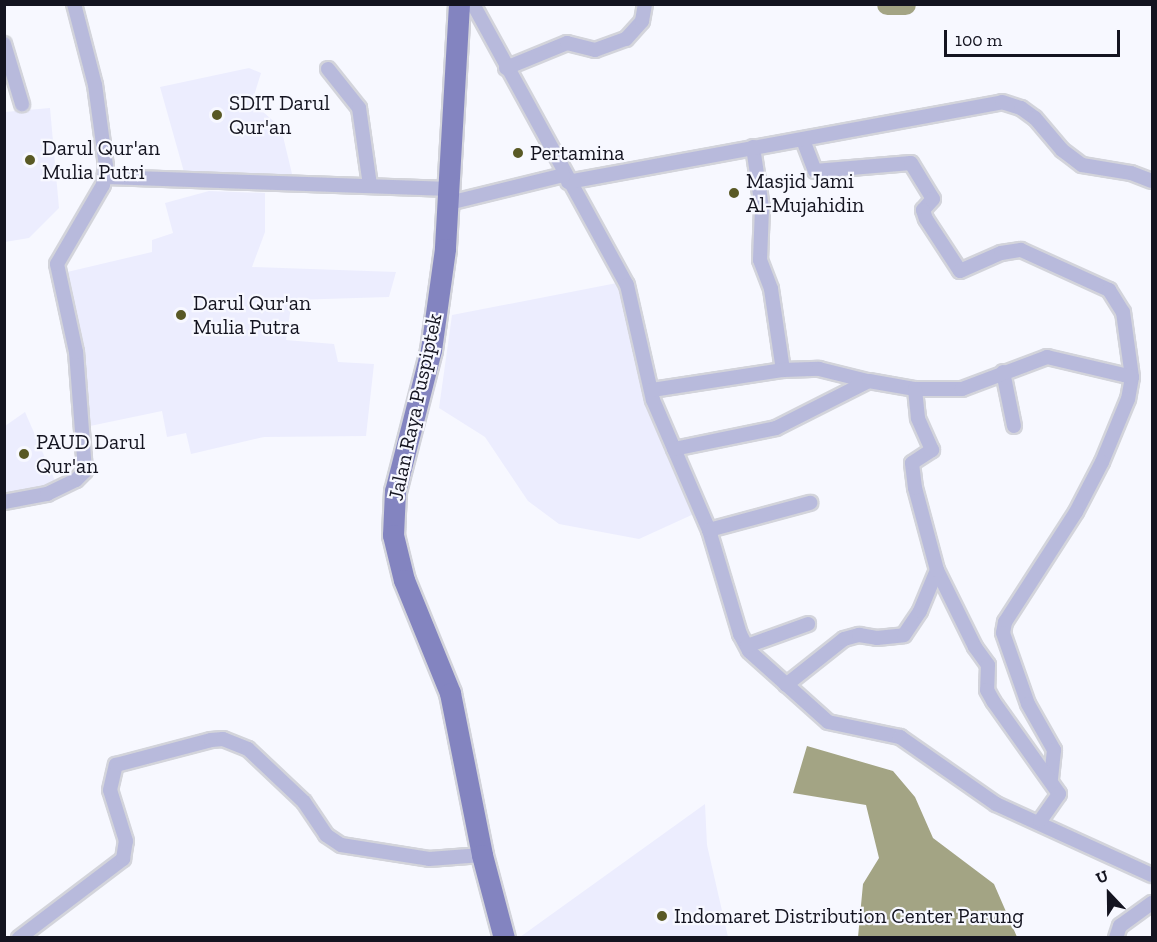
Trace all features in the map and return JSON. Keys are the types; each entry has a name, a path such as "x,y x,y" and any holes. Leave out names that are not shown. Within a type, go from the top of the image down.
{"main road":[{"name":"Jalan Raya Puspiptek","path":"459,4 449,196 435,329 395,491 393,535 404,580 450,693 482,855 504,938"}],"street":[{"path":"4,502 47,494 76,480 85,471 76,352 57,264 106,177 95,85 74,4"},
{"path":"472,4 566,179 627,285 652,390 709,530 747,646 786,686 828,722 900,737 996,804 1040,821 1152,874"},
{"path":"506,68 567,43 595,50 626,39 642,21 645,4"},
{"path":"4,44 22,104"},
{"path":"328,69 359,108 370,185"},
{"path":"106,177 370,185 449,196 803,140 980,103 1002,102 1021,108 1035,118 1062,150 1082,165 1131,173 1152,181"},
{"path":"803,140 815,171 911,163 933,199 923,210 926,219 960,271 1001,253 1021,250 1109,290 1123,312 1132,377 1128,399 1102,462 1076,512 1005,622 1003,633 1028,704 1054,750 1051,779"},
{"path":"753,147 762,208 760,256 771,289 783,370"},
{"path":"652,390 783,370 819,369 915,389 962,389 1047,357 1132,377"},
{"path":"1003,372 1014,426"},
{"path":"674,448 776,428 869,381"},
{"path":"915,389 918,418 933,450 912,463 915,488 937,570 975,647 988,664 987,690 1051,779 1059,794 1040,821"},
{"path":"709,530 810,503"},
{"path":"786,686 844,639 859,634 877,638 904,635 914,623 937,570"},
{"path":"747,646 808,624"},
{"path":"19,938 35,933 123,859 126,841 110,790 116,765 211,740 223,739 248,749 304,802 326,835 341,845 429,859 482,855"},
{"path":"1116,938 1120,926 1152,903"}],"shaded area":[{"name":"SDIT Darul Qur'an","path":"249,68 261,73 252,102 281,128 293,178 184,172 160,87"},
{"name":"Darul Qur'an Mulia Putri","path":"50,108 59,208 29,238 5,242 5,112"},
{"name":"Darul Qur'an Mulia Putra","path":"209,191 265,193 265,232 252,267 396,272 389,297 292,300 286,340 334,344 338,362 374,364 366,436 264,437 191,454 186,433 167,437 162,411 90,426 76,331 63,273 152,252 152,240 173,233 165,203"},
{"path":"622,282 696,513 639,539 559,524 528,501 485,437 439,408 452,315"},
{"name":"PAUD Darul Qur'an","path":"25,412 56,483 5,496 5,426"},
{"path":"807,746 893,771 915,797 933,838 994,884 1017,937 858,937 863,884 879,858 866,805 793,793"},
{"path":"705,804 707,845 728,937 520,937"}],"waterway":[{"path":"887,4 905,4"}],"place":[{"name":"SDIT Darul Qur'an","path":"217,115"},
{"name":"Pertamina","path":"518,153"},
{"name":"Darul Qur'an Mulia Putri","path":"30,160"},
{"name":"Masjid Jami Al-Mujahidin","path":"734,193"},
{"name":"Darul Qur'an Mulia Putra","path":"181,315"},
{"name":"PAUD Darul Qur'an","path":"24,454"},
{"name":"Indomaret Distribution Center Parung","path":"662,916"}]}
